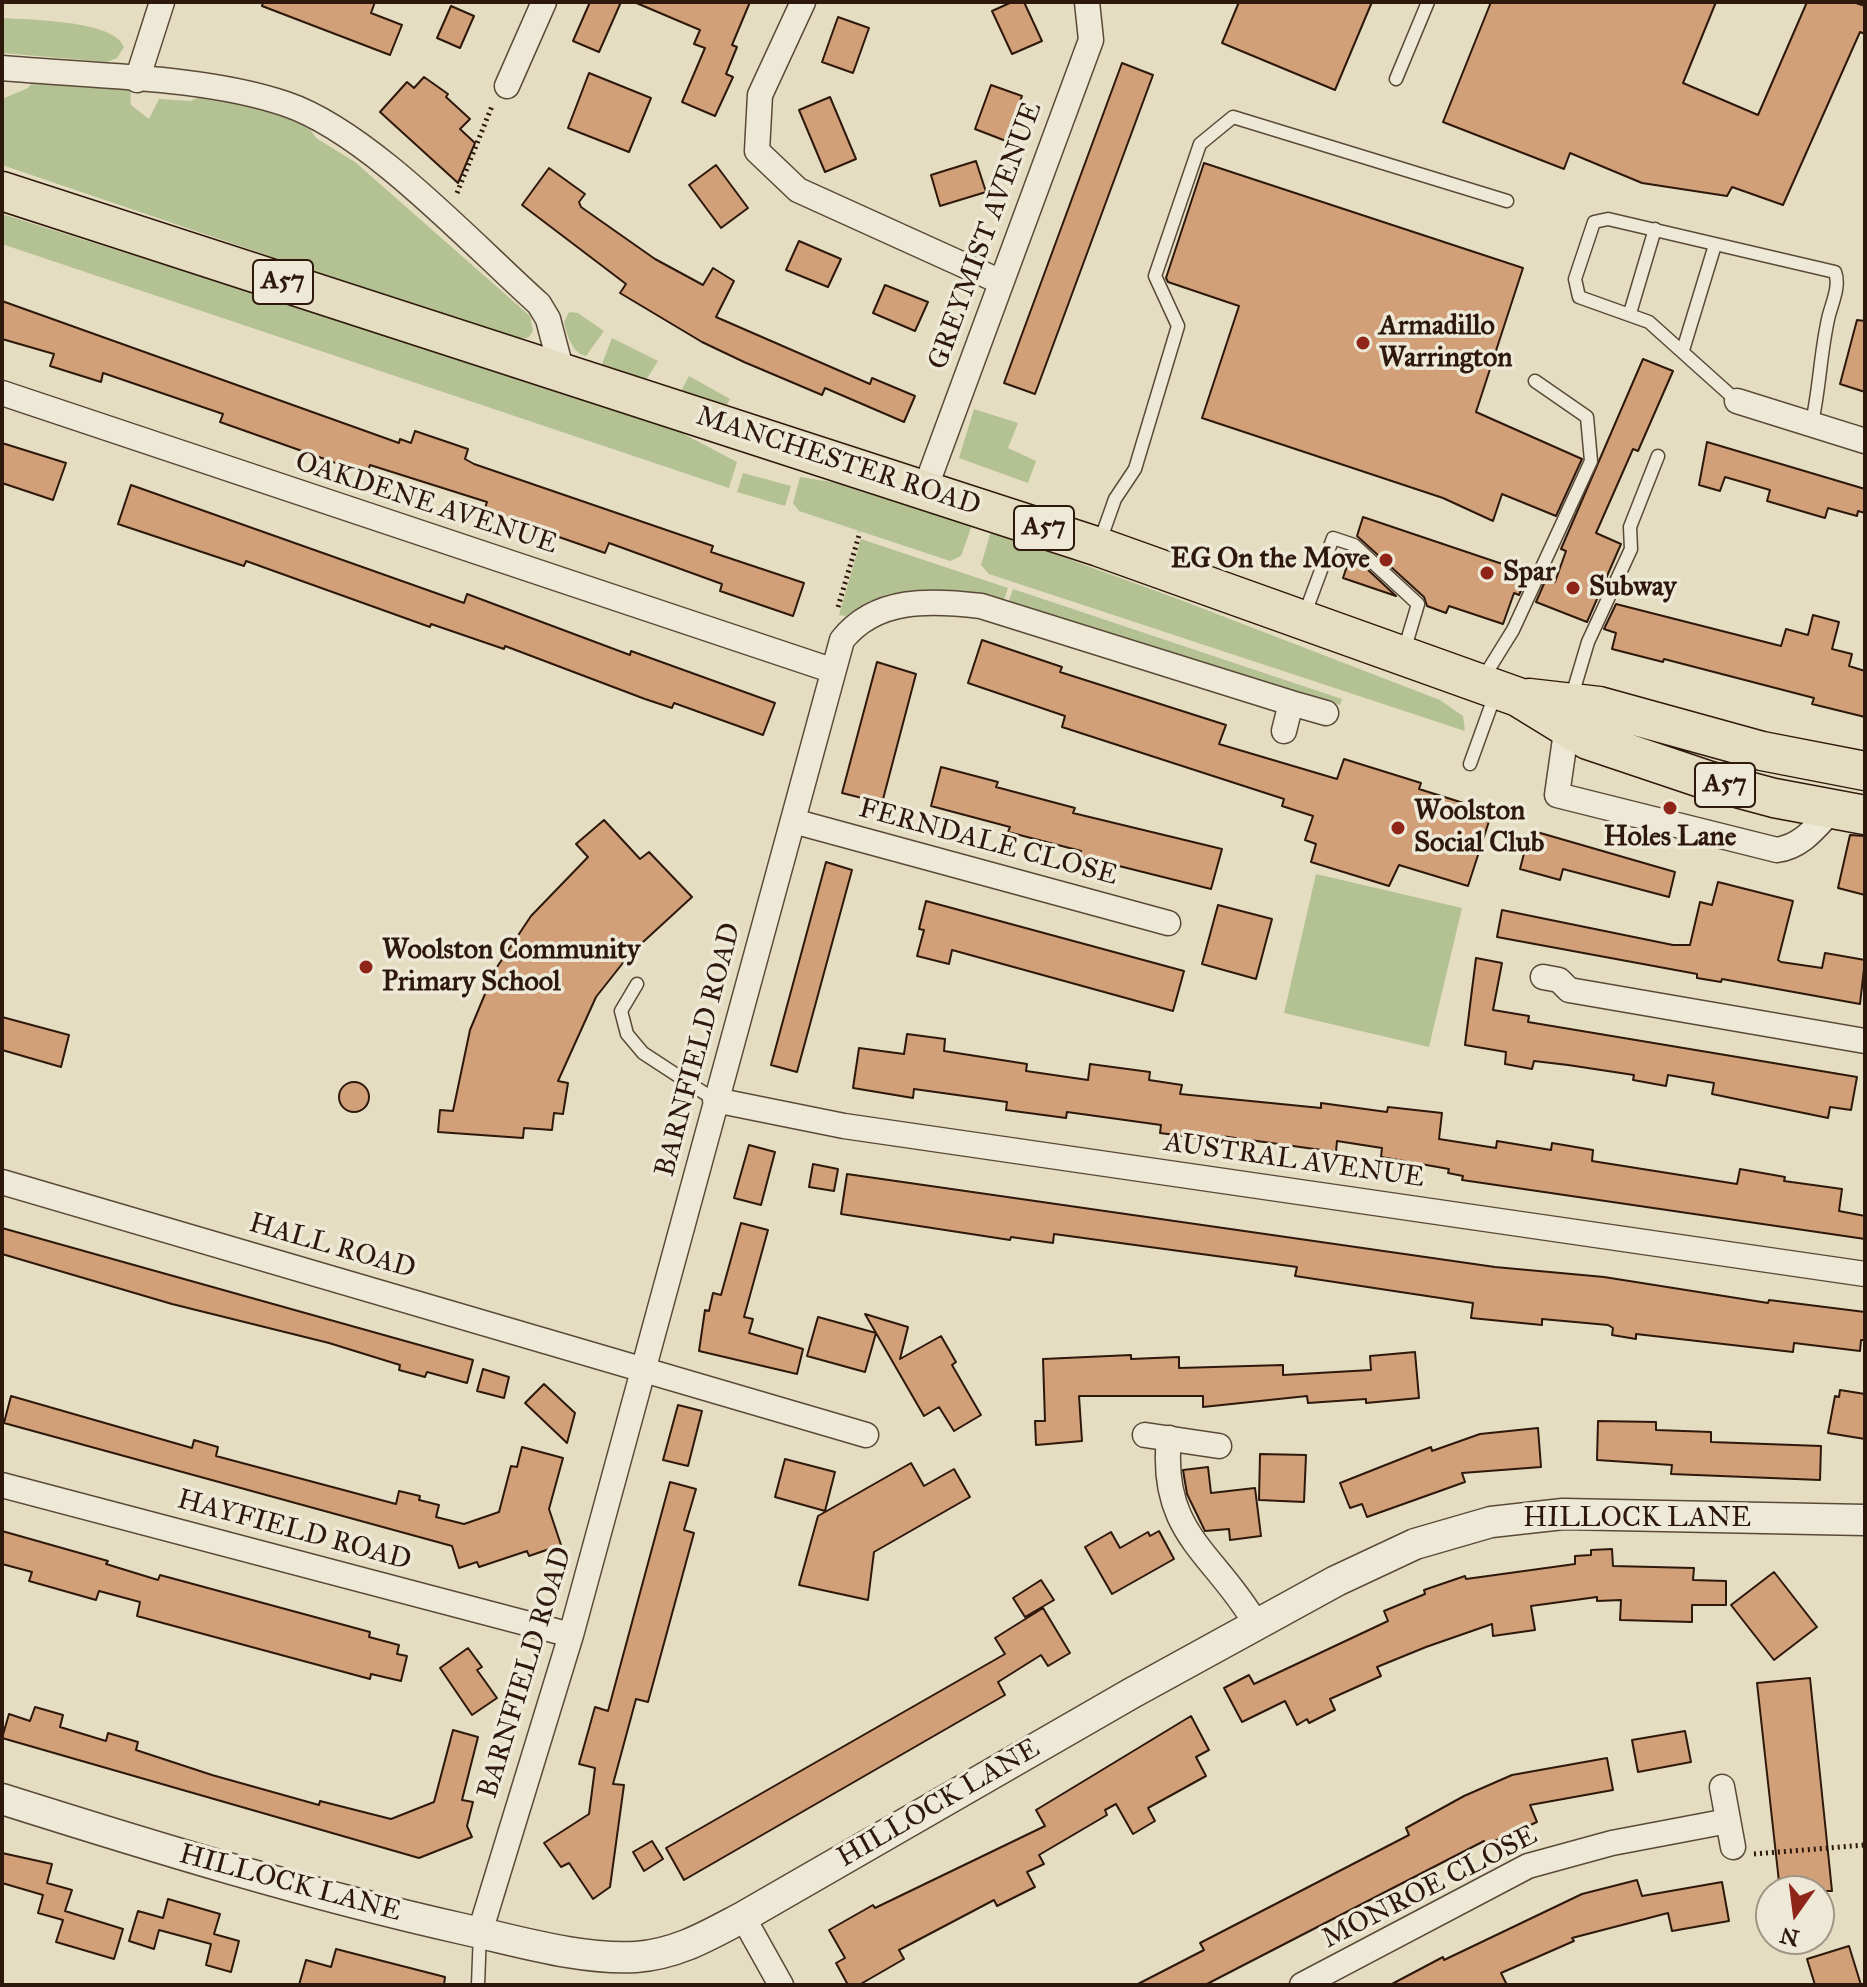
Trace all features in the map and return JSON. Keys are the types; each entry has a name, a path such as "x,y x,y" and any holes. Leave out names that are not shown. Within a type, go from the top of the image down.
{"main road":[{"name":"MANCHESTER ROAD","path":"2,191 563,376 1099,547 1568,714 1599,706 1762,751 1865,771"},
{"name":"MANCHESTER ROAD","path":"1568,714 1588,740 1707,780 1848,813"}],"street":[{"path":"137,80 162,2"},
{"path":"507,86 544,2"},
{"path":"803,2 760,95 757,151 798,190 1001,282"},
{"name":"GREYMIST AVENUE","path":"925,489 1091,40 1087,2"},
{"path":"2,68 237,89 290,105 335,128 379,160 539,304 548,319 563,376"},
{"name":"OAKDENE AVENUE","path":"2,393 831,670"},
{"path":"1737,401 1811,427 1865,441"},
{"name":"BARNFIELD ROAD","path":"480,1932 571,1635 793,821 831,670 842,640 868,615 909,604 958,603 1003,611 1326,713"},
{"path":"1284,731 1291,703"},
{"name":"MANCHESTER ROAD","path":"1568,714 1557,795 1777,850 1791,848 1848,813"},
{"name":"FERNDALE CLOSE","path":"793,821 1168,923"},
{"path":"1543,977 1559,980 1569,990 1865,1041"},
{"name":"AUSTRAL AVENUE","path":"715,1100 844,1126 1865,1274"},
{"name":"HALL ROAD","path":"2,1182 866,1435"},
{"path":"1145,1435 1219,1446"},
{"path":"1169,1438 1167,1473 1177,1513 1199,1553 1241,1597 1256,1624"},
{"name":"HAYFIELD ROAD","path":"2,1485 571,1635"},
{"name":"HILLOCK LANE","path":"2,1799 251,1876 480,1932 570,1951 633,1957 687,1947 1256,1624 1415,1544 1491,1522 1563,1514 1865,1520"},
{"path":"1722,1787 1733,1847"},
{"name":"MONROE CLOSE","path":"1302,1985 1528,1866 1612,1843 1728,1821"},
{"path":"743,1917 781,1985"}],"lane":[{"path":"1396,79 1428,2"},
{"path":"1099,547 1115,499 1135,469 1178,326 1155,276 1200,144 1233,117 1507,201"},
{"path":"1737,401 1666,334 1630,313 1579,297 1575,279 1594,222 1608,219 1835,272 1837,284 1823,340 1818,399 1811,427"},
{"path":"1630,313 1655,229"},
{"path":"1683,350 1715,245"},
{"path":"1470,764 1498,690 1513,630 1591,461 1587,417 1535,381"},
{"path":"1568,714 1588,642 1631,549 1630,527 1658,456"},
{"path":"1303,619 1333,538 1354,545 1418,604 1403,654"},
{"path":"637,984 621,1011 627,1034 643,1053 715,1100"},
{"path":"478,1985 480,1932"}],"path":[{"path":"446,220 493,104 499,103 507,86"},
{"path":"836,612 860,532"},
{"path":"1733,1847 1747,1855 1865,1845"}],"green space":[{"path":"2,18 88,26 117,38 124,47 117,58 107,62 2,53"},
{"path":"37,77 130,84 131,105 149,119 159,99 191,101 207,93 287,113 308,126 316,138 355,162 530,316 533,331 528,338 513,339 2,165 2,99 28,88"},
{"path":"2,214 659,421 737,462 729,488 2,244"},
{"path":"569,312 578,313 604,331 586,356 577,351 569,338 564,322"},
{"path":"612,338 658,361 644,383 600,369"},
{"path":"689,376 730,399 725,409 679,395"},
{"path":"974,409 1018,423 1008,448 1036,461 1028,483 959,458"},
{"path":"743,473 791,486 785,506 737,492"},
{"path":"800,477 850,485 972,525 961,556 950,561 799,511 793,503"},
{"path":"991,531 1440,700 1463,716 1465,731 989,574 981,565"},
{"path":"861,539 1008,588 1003,603 866,607 845,616 839,615"},
{"path":"1013,589 1342,699 1340,705 1007,606"},
{"path":"1316,874 1462,908 1429,1047 1284,1013"}],"building":[{"path":"263,2 375,2 371,13 402,25 390,55 262,6"},
{"path":"590,2 621,2 599,52 573,41"},
{"path":"634,2 750,2 732,45 737,47 726,74 733,77 715,116 682,102 705,48 694,44 700,30"},
{"path":"1012,2 1024,2 1042,41 1012,54 992,11"},
{"path":"1239,2 1372,2 1335,90 1222,43"},
{"path":"1491,2 1716,2 1683,83 1758,115 1807,2 1853,2 1865,6 1865,34 1860,32 1783,205 1732,187 1727,196 1642,183 1570,153 1564,169 1443,122"},
{"path":"451,6 474,16 460,48 437,38"},
{"path":"838,17 869,28 853,73 822,62"},
{"path":"1122,63 1153,75 1035,394 1004,383"},
{"path":"589,73 651,98 629,152 568,128"},
{"path":"424,77 448,94 446,97 470,119 460,129 475,143 458,183 380,112 407,82 414,88"},
{"path":"991,85 1022,96 1006,141 975,129"},
{"path":"830,97 856,159 825,172 799,110"},
{"path":"976,161 986,192 940,206 931,175"},
{"name":"Armadillo Warrington","path":"1204,163 1523,268 1476,412 1582,459 1556,516 1502,494 1493,521 1443,498 1202,418 1239,306 1168,282 1166,278"},
{"path":"716,165 748,208 721,228 689,185"},
{"path":"549,168 585,194 579,202 581,207 655,259 703,285 713,268 734,281 716,317 870,384 872,378 915,396 904,422 825,388 822,395 744,362 702,342 620,293 626,284 522,205"},
{"path":"799,241 841,259 828,287 786,270"},
{"path":"885,285 928,302 915,331 873,313"},
{"path":"2,301 399,443 400,439 411,443 415,431 468,449 465,459 474,464 713,546 711,552 804,583 793,616 720,591 722,584 609,543 605,553 484,511 487,502 370,465 367,474 220,422 223,414 103,373 101,382 50,366 54,354 2,339"},
{"path":"1857,320 1865,321 1865,392 1840,384"},
{"path":"1643,359 1673,371 1638,451 1633,449 1596,533 1621,544 1587,622 1536,602 1546,579 1555,582 1566,551 1561,549"},
{"path":"1707,442 1865,489 1865,513 1858,511 1857,516 1828,508 1825,518 1767,501 1770,490 1725,477 1720,491 1699,485"},
{"path":"2,443 66,463 53,500 2,483"},
{"path":"131,485 464,603 467,594 630,655 631,651 775,703 763,735 674,703 672,708 645,699 505,646 504,649 431,624 430,627 246,561 244,566 118,524"},
{"path":"1363,517 1529,573 1519,595 1514,593 1503,624 1449,606 1446,613 1427,606 1424,597 1357,536"},
{"path":"1351,554 1396,596 1343,578"},
{"path":"1616,604 1781,646 1786,629 1808,635 1813,615 1839,622 1832,649 1852,654 1849,666 1865,671 1865,717 1812,704 1814,698 1664,659 1663,662 1612,649 1616,633 1604,629"},
{"path":"982,640 1062,667 1060,672 1226,725 1219,744 1337,779 1344,759 1421,783 1419,789 1492,812 1468,886 1399,865 1389,886 1311,862 1316,844 1305,840 1313,816 1282,806 1284,799 1062,727 1065,716 968,683"},
{"path":"877,662 916,674 882,803 842,793"},
{"path":"941,767 998,782 996,787 1075,808 1073,813 1222,849 1211,889 1079,856 1081,851 1008,832 1010,827 931,806"},
{"path":"604,820 640,859 649,852 692,897 630,954 596,997 558,1081 568,1083 563,1114 554,1113 552,1130 524,1128 523,1138 438,1132 440,1110 453,1111 470,1030 495,970 531,916 588,857 576,844"},
{"path":"1530,830 1675,872 1669,897 1563,869 1560,880 1520,869"},
{"path":"1850,835 1865,836 1865,895 1838,888"},
{"path":"826,862 852,870 797,1072 771,1065"},
{"path":"1718,882 1793,901 1778,960 1781,962 1822,968 1825,953 1865,960 1860,1004 1722,979 1721,982 1697,978 1697,974 1497,937 1502,910 1673,945 1690,945 1700,902 1712,905"},
{"path":"926,901 1184,971 1173,1011 952,950 949,964 917,956 924,930 919,929"},
{"path":"1218,905 1272,919 1256,979 1202,964"},
{"path":"1476,958 1502,963 1493,1010 1529,1016 1528,1022 1857,1077 1851,1110 1830,1107 1828,1118 1712,1094 1714,1083 1668,1075 1666,1086 1633,1080 1634,1075 1568,1065 1534,1061 1532,1069 1505,1064 1506,1052 1465,1045"},
{"path":"2,1017 69,1035 61,1067 2,1050"},
{"path":"907,1034 945,1039 944,1051 1027,1064 1026,1071 1088,1080 1090,1064 1150,1072 1149,1080 1182,1085 1180,1094 1321,1108 1321,1103 1387,1112 1388,1107 1442,1113 1439,1139 1496,1148 1497,1141 1551,1150 1552,1143 1593,1150 1592,1161 1737,1184 1740,1169 1785,1177 1784,1181 1842,1189 1839,1211 1865,1216 1865,1239 1462,1180 1463,1176 1448,1173 1449,1169 1381,1157 1382,1148 1337,1141 1336,1152 1221,1136 1220,1141 1160,1133 1161,1125 1067,1112 1066,1118 1006,1110 1007,1102 914,1089 913,1098 853,1088 859,1048 904,1054"},
{"path":"354,1082 365,1086 369,1097 365,1108 354,1112 343,1108 339,1097 343,1086"},
{"path":"749,1145 775,1152 761,1205 734,1198"},
{"path":"813,1164 838,1169 834,1191 809,1187"},
{"path":"847,1174 1495,1267 1604,1277 1768,1303 1769,1300 1865,1312 1865,1340 1861,1340 1860,1351 1794,1343 1793,1352 1636,1334 1636,1339 1612,1335 1613,1328 1608,1325 1542,1319 1542,1325 1471,1318 1473,1303 1295,1276 1297,1267 1054,1234 1053,1243 1011,1237 1010,1240 841,1214"},
{"path":"741,1223 768,1230 744,1317 753,1319 749,1333 803,1349 797,1374 699,1351 705,1310 709,1311 713,1293 721,1295"},
{"path":"2,1228 473,1360 467,1383 427,1372 425,1377 399,1370 400,1365 329,1343 172,1304 2,1254"},
{"path":"865,1314 908,1327 900,1359 941,1336 956,1362 952,1365 981,1415 954,1431 939,1407 924,1416"},
{"path":"818,1317 876,1333 865,1372 807,1356"},
{"path":"1415,1352 1419,1398 1366,1403 1366,1399 1308,1403 1307,1396 1203,1407 1203,1396 1079,1396 1082,1441 1036,1445 1035,1421 1045,1421 1043,1359 1131,1355 1131,1359 1179,1357 1179,1368 1283,1365 1283,1375 1371,1370 1370,1356"},
{"path":"483,1369 509,1377 504,1398 477,1391"},
{"path":"544,1384 575,1413 567,1443 525,1403"},
{"path":"1840,1390 1865,1394 1865,1439 1828,1433 1835,1396 1839,1397"},
{"path":"11,1396 192,1448 194,1440 218,1447 216,1456 396,1504 399,1491 420,1496 419,1500 439,1505 436,1517 464,1524 499,1512 511,1466 517,1467 522,1447 563,1458 549,1509 561,1545 529,1556 527,1551 479,1567 477,1562 459,1568 452,1546 4,1423"},
{"path":"678,1405 702,1411 688,1466 663,1460"},
{"path":"1598,1421 1656,1422 1656,1430 1711,1432 1711,1442 1821,1446 1820,1480 1671,1474 1672,1465 1597,1460"},
{"path":"1538,1428 1541,1467 1462,1473 1465,1482 1367,1517 1362,1504 1350,1508 1340,1483 1431,1447 1432,1451 1480,1434"},
{"path":"1260,1454 1306,1455 1304,1502 1259,1500"},
{"path":"785,1459 835,1472 825,1511 775,1497"},
{"path":"911,1463 924,1486 954,1469 970,1497 874,1552 868,1600 799,1585 818,1516"},
{"path":"1208,1467 1211,1493 1255,1488 1261,1536 1230,1540 1229,1529 1205,1531 1187,1494 1183,1470"},
{"path":"670,1482 696,1489 684,1530 694,1533 648,1702 636,1699 613,1784 624,1785 610,1887 593,1899 569,1863 561,1867 544,1843 589,1814 595,1768 579,1764 595,1707 608,1711"},
{"path":"2,1531 108,1561 106,1564 158,1580 160,1575 370,1632 369,1637 399,1645 397,1654 407,1656 401,1681 371,1674 370,1679 137,1616 140,1602 99,1591 96,1600 29,1581 32,1572 2,1564"},
{"path":"1159,1531 1174,1559 1112,1594 1085,1547 1111,1532 1120,1548 1148,1532 1150,1536"},
{"path":"1612,1549 1613,1566 1694,1568 1693,1580 1726,1581 1726,1605 1692,1605 1692,1622 1620,1620 1621,1600 1597,1601 1597,1597 1531,1606 1535,1630 1493,1636 1492,1624 1426,1647 1377,1667 1381,1676 1330,1699 1335,1710 1309,1723 1307,1719 1297,1725 1285,1701 1242,1722 1224,1688 1249,1675 1254,1684 1388,1621 1384,1611 1425,1594 1424,1590 1465,1576 1466,1579 1575,1564 1575,1556 1591,1555 1591,1550"},
{"path":"1774,1572 1817,1627 1774,1660 1731,1605"},
{"path":"1041,1580 1054,1600 1025,1617 1013,1598"},
{"path":"1043,1608 1070,1653 1048,1666 1041,1655 998,1682 1005,1695 684,1880 666,1848 1005,1654 995,1638"},
{"path":"468,1648 482,1667 477,1670 497,1698 472,1715 440,1668"},
{"path":"1810,1678 1830,1875 1778,1875 1757,1683"},
{"path":"35,1707 63,1715 60,1727 106,1741 108,1733 138,1742 136,1750 212,1775 319,1805 320,1801 391,1819 434,1802 453,1730 478,1737 462,1800 473,1802 467,1826 472,1837 419,1858 2,1738 9,1714 30,1721"},
{"path":"1191,1716 1209,1750 1196,1757 1206,1776 1148,1808 1155,1821 1133,1834 1116,1804 1105,1810 1107,1815 1039,1855 1044,1864 1027,1872 1035,1887 997,1906 994,1900 899,1950 904,1959 859,1985 848,1985 836,1963 845,1958 829,1930 873,1905 875,1908 1045,1826 1036,1810"},
{"path":"1685,1731 1691,1762 1638,1772 1632,1740"},
{"path":"1607,1758 1613,1790 1530,1805 1537,1822 1486,1845 1484,1841 1205,1985 1136,1985 1204,1950 1200,1943 1409,1835 1406,1828 1464,1796 1512,1775"},
{"path":"652,1841 663,1859 644,1871 633,1852"},
{"path":"2,1853 52,1864 47,1883 72,1890 65,1911 123,1929 114,1959 56,1942 63,1920 38,1913 43,1895 2,1883"},
{"path":"1637,1880 1642,1896 1722,1882 1729,1921 1672,1931 1668,1913 1572,1938 1574,1941 1501,1973 1507,1985 1390,1985 1443,1957 1444,1960 1582,1894"},
{"path":"168,1899 220,1914 214,1934 239,1941 231,1972 206,1965 211,1944 159,1930 154,1949 129,1941 138,1911 163,1918"},
{"path":"1849,1946 1861,1985 1815,1985 1807,1959 1835,1955 1835,1950"},
{"path":"336,1949 445,1977 444,1985 299,1985 306,1960 331,1967"}],"place":[{"name":"Armadillo Warrington","path":"1363,343"},
{"name":"EG On the Move","path":"1386,560"},
{"name":"Spar","path":"1487,573"},
{"name":"Subway","path":"1573,588"},
{"name":"Holes Lane","path":"1670,808"},
{"name":"Woolston Social Club","path":"1398,828"},
{"name":"Woolston Community Primary School","path":"366,967"}]}
